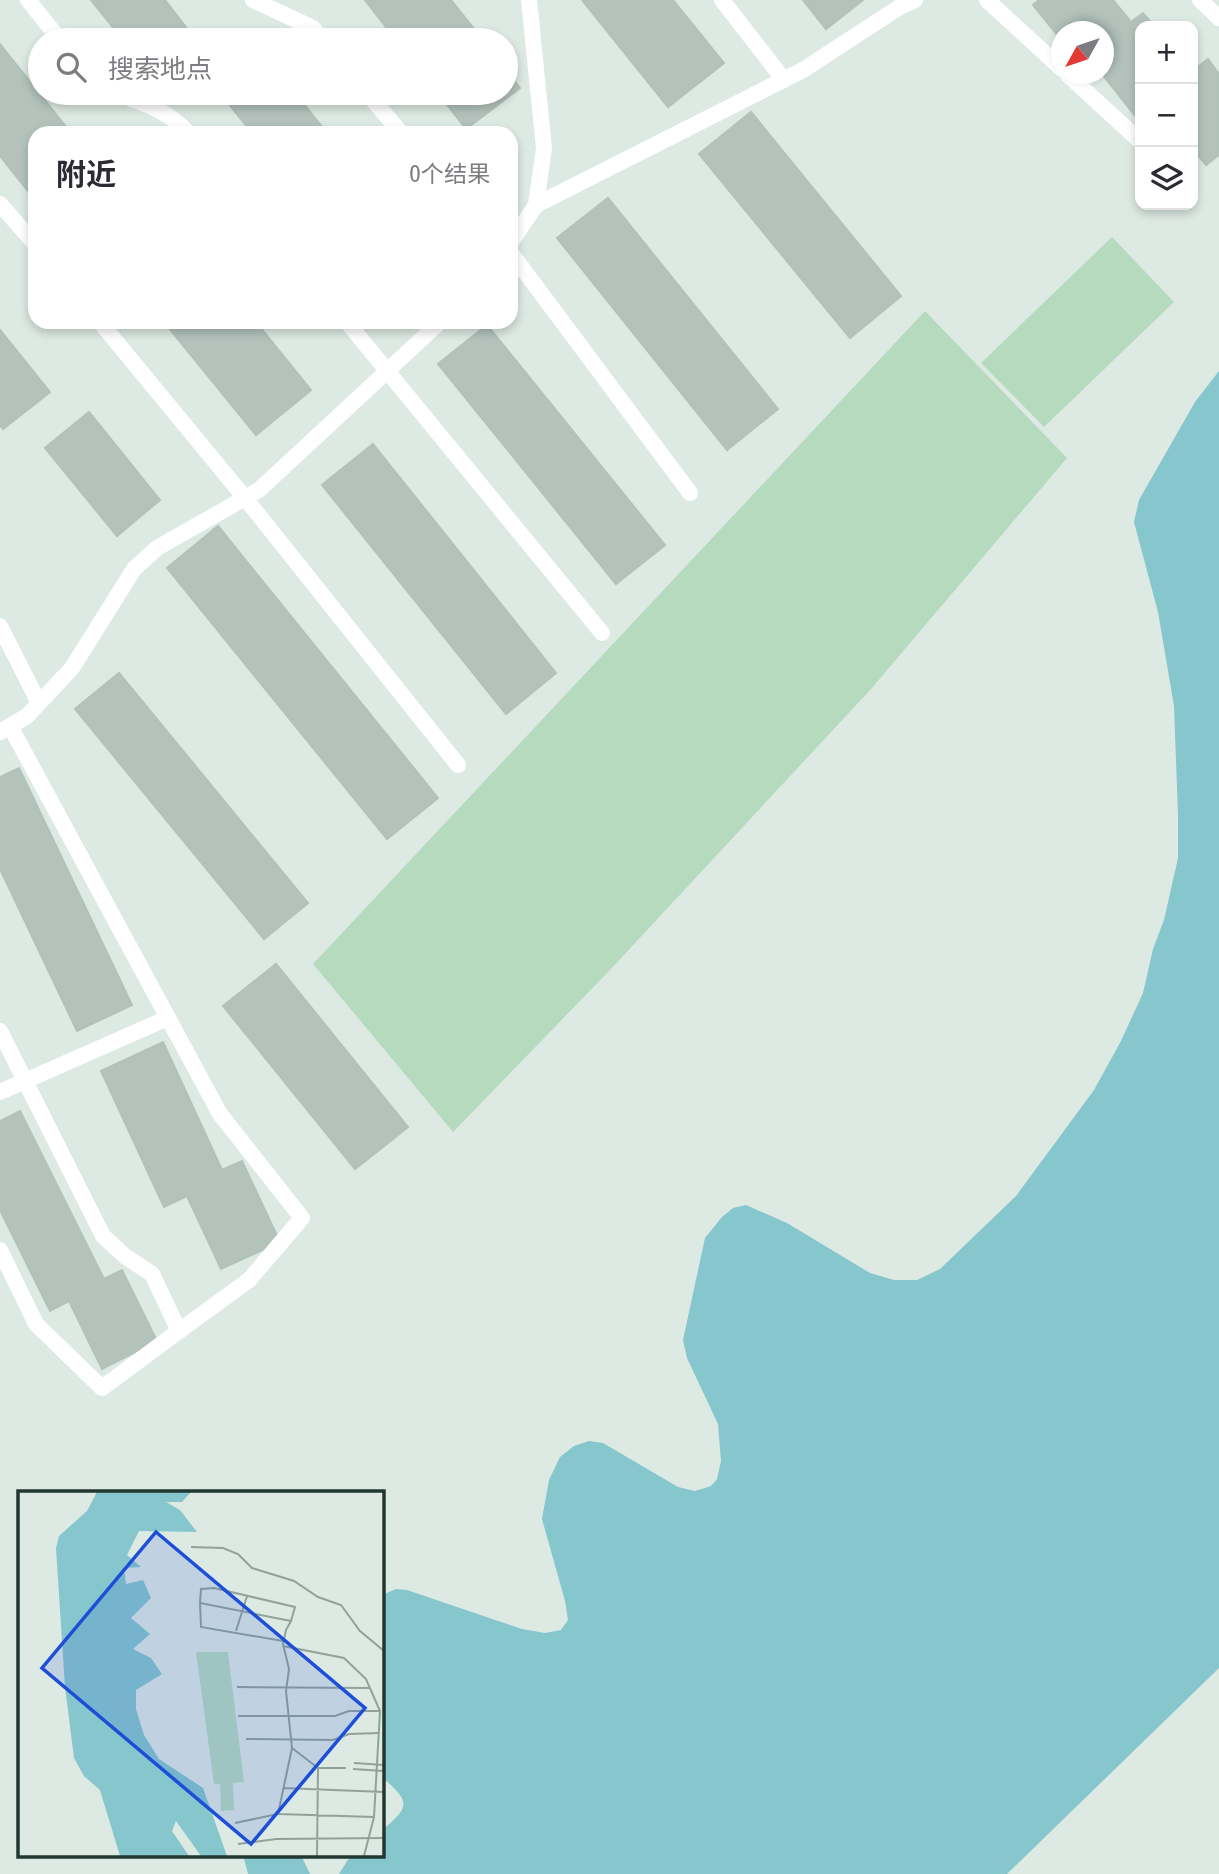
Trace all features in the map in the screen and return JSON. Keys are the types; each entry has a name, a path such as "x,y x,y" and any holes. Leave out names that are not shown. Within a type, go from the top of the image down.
{"lane":[{"path":"28,0 50,28"},
{"path":"253,0 313,28"},
{"path":"528,0 544,148 537,205"},
{"path":"722,0 784,80"},
{"path":"518,232 537,205 803,70 898,8 915,0"},
{"path":"987,0 1051,59"},
{"path":"1200,0 1219,18"},
{"path":"1078,84 1135,136"},
{"path":"149,105 176,119 182,126"},
{"path":"377,105 395,126"},
{"path":"0,204 28,236"},
{"path":"518,262 690,493"},
{"path":"106,329 245,498 458,765"},
{"path":"353,329 602,633"},
{"path":"0,1250 36,1324 103,1388 248,1280 302,1219 220,1114 5,729 27,716 72,668 134,569 157,548 260,490 433,329"},
{"path":"0,626 39,703"},
{"path":"0,1092 168,1018"},
{"path":"0,1031 103,1236 126,1257 152,1274 178,1331"}],"green space":[{"path":"1112,237 1174,302 1044,427 981,363"},
{"path":"925,311 1067,458 871,689 609,971 453,1132 313,964"}],"water":[{"path":"1219,371 1219,1668 1007,1874 339,1874 350,1856 383,1856 383,1829 398,1815 403,1804 398,1792 383,1778 383,1595 396,1589 407,1590 522,1629 545,1633 561,1630 568,1620 565,1601 542,1519 549,1480 560,1457 574,1446 589,1441 603,1443 678,1487 695,1491 711,1486 717,1479 721,1461 718,1424 687,1358 683,1340 705,1238 722,1217 733,1208 746,1205 787,1223 870,1273 894,1280 917,1280 940,1269 1016,1196 1094,1090 1143,993 1178,858 1174,706 1158,612 1134,522 1139,500 1195,402"},
{"path":"243,1856 301,1856 310,1874 248,1874"}],"building":[{"path":"91,0 165,0 187,28 113,28"},
{"path":"365,0 451,0 473,28 387,28"},
{"path":"582,0 673,0 724,63 668,107"},
{"path":"803,0 863,0 826,29"},
{"path":"1039,0 1113,0 1131,22 1143,13 1150,21 1135,21 1135,116 1110,84 1114,84 1114,21 1051,21 1051,27 1033,5"},
{"path":"0,44 28,79 28,105 49,105 65,126 28,126 28,191 0,156"},
{"path":"1208,59 1219,74 1219,155 1206,165 1198,155 1198,67"},
{"path":"230,105 305,105 321,126 246,126"},
{"path":"447,105 498,105 470,126 464,126"},
{"path":"751,112 901,296 850,338 699,154"},
{"path":"608,198 778,409 727,450 557,238"},
{"path":"170,329 262,329 311,390 256,435"},
{"path":"482,329 490,329 665,545 616,584 438,364"},
{"path":"0,330 50,392 3,429 0,425"},
{"path":"89,412 160,500 117,536 45,448"},
{"path":"373,444 556,673 506,714 322,485"},
{"path":"218,526 438,798 387,839 167,568"},
{"path":"119,673 308,903 264,939 75,709"},
{"path":"19,768 132,1005 77,1031 0,869 0,777"},
{"path":"276,964 408,1127 355,1169 223,1006"},
{"path":"163,1042 222,1170 242,1161 280,1242 221,1269 187,1196 164,1207 101,1071"},
{"path":"20,1111 104,1279 122,1270 157,1341 102,1369 69,1301 50,1311 0,1210 0,1121"}]}
